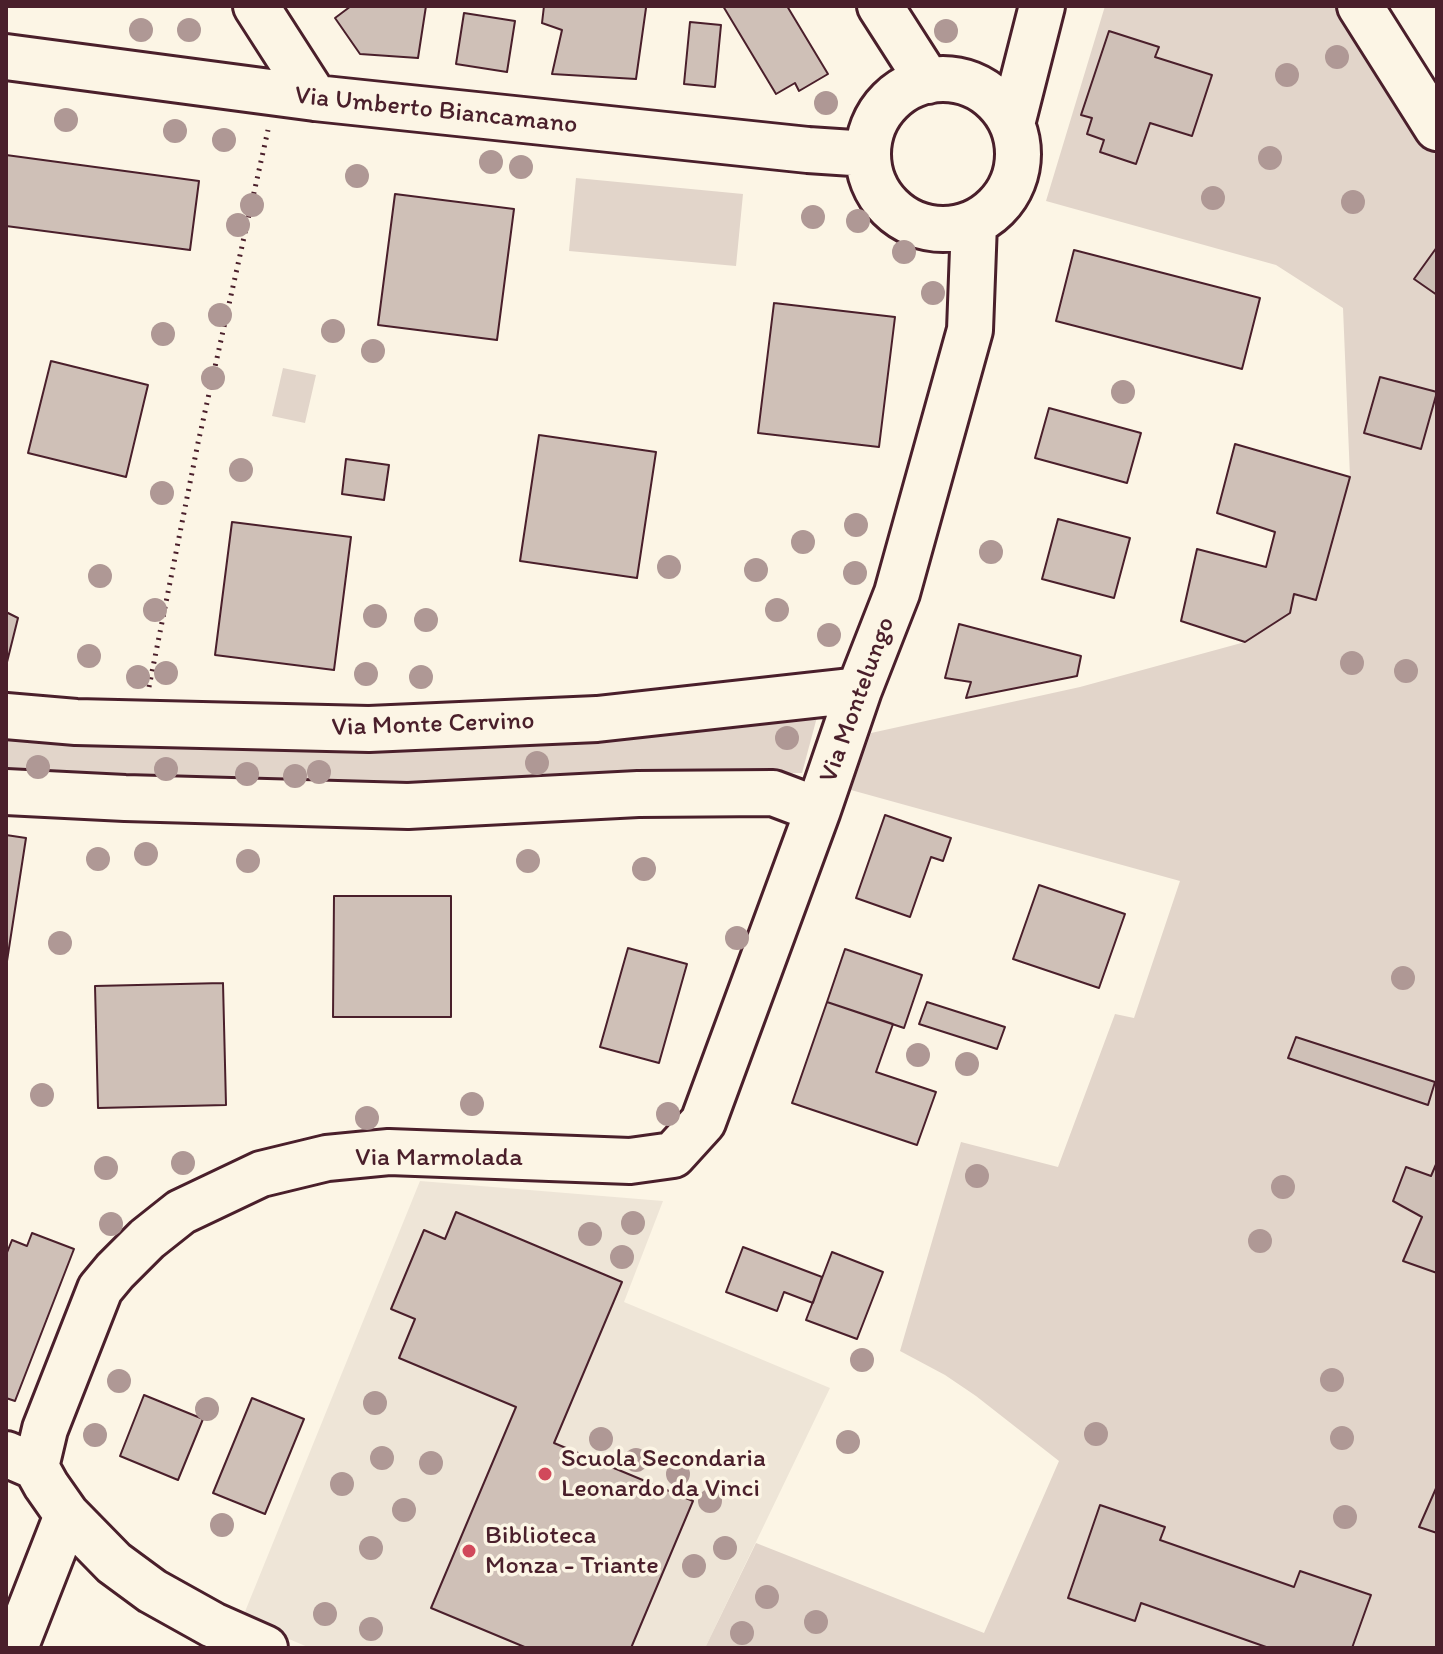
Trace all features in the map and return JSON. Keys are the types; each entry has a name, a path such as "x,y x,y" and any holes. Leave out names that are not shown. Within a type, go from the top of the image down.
{"street":[{"path":"256,6 295,96"},
{"path":"880,6 948,82 991,96 1012,124 1018,150 1015,177 1003,201 974,223 947,230 921,227 905,219 885,202 872,180 868,154 873,128 889,101 904,90 948,82 1042,8"},
{"path":"1360,6 1437,128"},
{"path":"1012,124 1042,8"},
{"name":"Via Umberto Biancamano","path":"6,57 295,96 868,154"},
{"name":"Via Montelungo","path":"673,1155 703,1122 897,593 970,330 974,223"},
{"name":"Via Monte Cervino","path":"6,716 76,722 369,729 581,720 859,690"},
{"path":"6,792 408,806 638,794 773,793 818,810"},
{"name":"Via Marmolada","path":"21,1461 45,1429 100,1289 115,1271 147,1239 181,1212 261,1174 327,1158 389,1152 630,1161 673,1155"},
{"path":"21,1461 114,1563 152,1591 253,1646"},
{"path":"15,1648 67,1515"}],"path":[{"path":"143,724 198,443 295,96"}],"shaded area":[{"path":"1105,6 1344,6 1437,152 1437,1648 705,1648 756,1543 984,1633 1059,1461 976,1396 900,1351 961,1142 1058,1167 1115,1014 1134,1018 1180,881 851,790 871,733 1080,687 1245,642 1294,594 1316,600 1350,477 1343,308 1276,265 1046,201"},
{"path":"576,178 743,194 736,266 569,251"},
{"path":"283,368 316,375 305,423 272,416"},
{"path":"817,717 802,773 544,777 398,789 6,780 6,732 307,751 465,747 698,731"},
{"name":"Scuola Secondaria Leonardo da Vinci","path":"420,1181 663,1201 624,1302 830,1388 705,1648 310,1648 242,1619"}],"building":[{"path":"351,6 426,6 418,58 360,54 335,18"},
{"path":"544,6 644,6 636,79 552,74 562,30 542,23"},
{"path":"723,6 787,6 828,74 799,91 795,83 776,94"},
{"path":"464,13 515,21 507,72 456,64"},
{"path":"690,22 721,25 715,87 684,84"},
{"path":"1109,31 1159,47 1155,57 1212,75 1192,136 1150,123 1136,164 1100,152 1104,140 1087,134 1092,118 1081,115"},
{"path":"6,155 199,181 190,250 6,226"},
{"path":"395,194 514,209 497,340 378,325"},
{"path":"1437,247 1437,295 1414,279"},
{"path":"1074,250 1260,298 1242,369 1056,321"},
{"path":"774,303 895,317 879,447 758,433"},
{"path":"51,361 148,385 126,477 28,453"},
{"path":"1380,377 1437,392 1421,449 1364,433"},
{"path":"1049,408 1141,433 1127,483 1035,458"},
{"path":"539,435 656,452 637,578 520,561"},
{"path":"1235,444 1350,477 1316,600 1294,594 1290,613 1245,642 1181,621 1197,549 1266,567 1275,532 1217,513"},
{"path":"346,459 389,465 384,500 342,494"},
{"path":"1058,519 1130,538 1114,598 1042,579"},
{"path":"232,522 351,537 334,670 215,655"},
{"path":"6,612 18,618 6,666"},
{"path":"959,624 1081,656 1077,676 966,698 971,682 945,678"},
{"path":"885,815 951,838 943,861 931,857 910,917 856,898"},
{"path":"6,835 26,838 7,961 6,961"},
{"path":"1039,885 1125,914 1099,988 1013,959"},
{"path":"334,896 451,896 451,1017 333,1017"},
{"path":"628,948 687,964 659,1063 600,1047"},
{"path":"845,949 922,975 904,1028 827,1002"},
{"path":"223,983 226,1105 98,1108 95,986"},
{"path":"827,1002 893,1024 876,1072 936,1092 917,1145 792,1103"},
{"path":"927,1002 1005,1027 997,1049 919,1024"},
{"path":"1296,1037 1435,1082 1428,1105 1288,1058"},
{"path":"1437,1162 1437,1273 1403,1261 1422,1217 1393,1201 1406,1167 1431,1176"},
{"path":"456,1212 622,1282 554,1443 693,1501 631,1648 527,1648 431,1608 516,1407 399,1358 415,1319 391,1309 424,1230 445,1239"},
{"path":"32,1233 74,1249 15,1401 6,1398 6,1255 12,1240 27,1246"},
{"path":"743,1247 822,1277 813,1303 784,1292 777,1311 726,1292"},
{"path":"832,1252 883,1272 857,1339 806,1320"},
{"path":"144,1395 203,1419 178,1480 120,1456"},
{"path":"252,1398 304,1419 265,1514 213,1493"},
{"path":"1437,1486 1437,1533 1419,1527"},
{"path":"1100,1505 1165,1527 1160,1540 1294,1587 1300,1571 1371,1595 1352,1648 1269,1648 1141,1603 1135,1621 1068,1598"}],"place":[{"name":"Scuola Secondaria Leonardo da Vinci","path":"545,1474"},
{"name":"Biblioteca Monza - Triante","path":"469,1551"}]}
